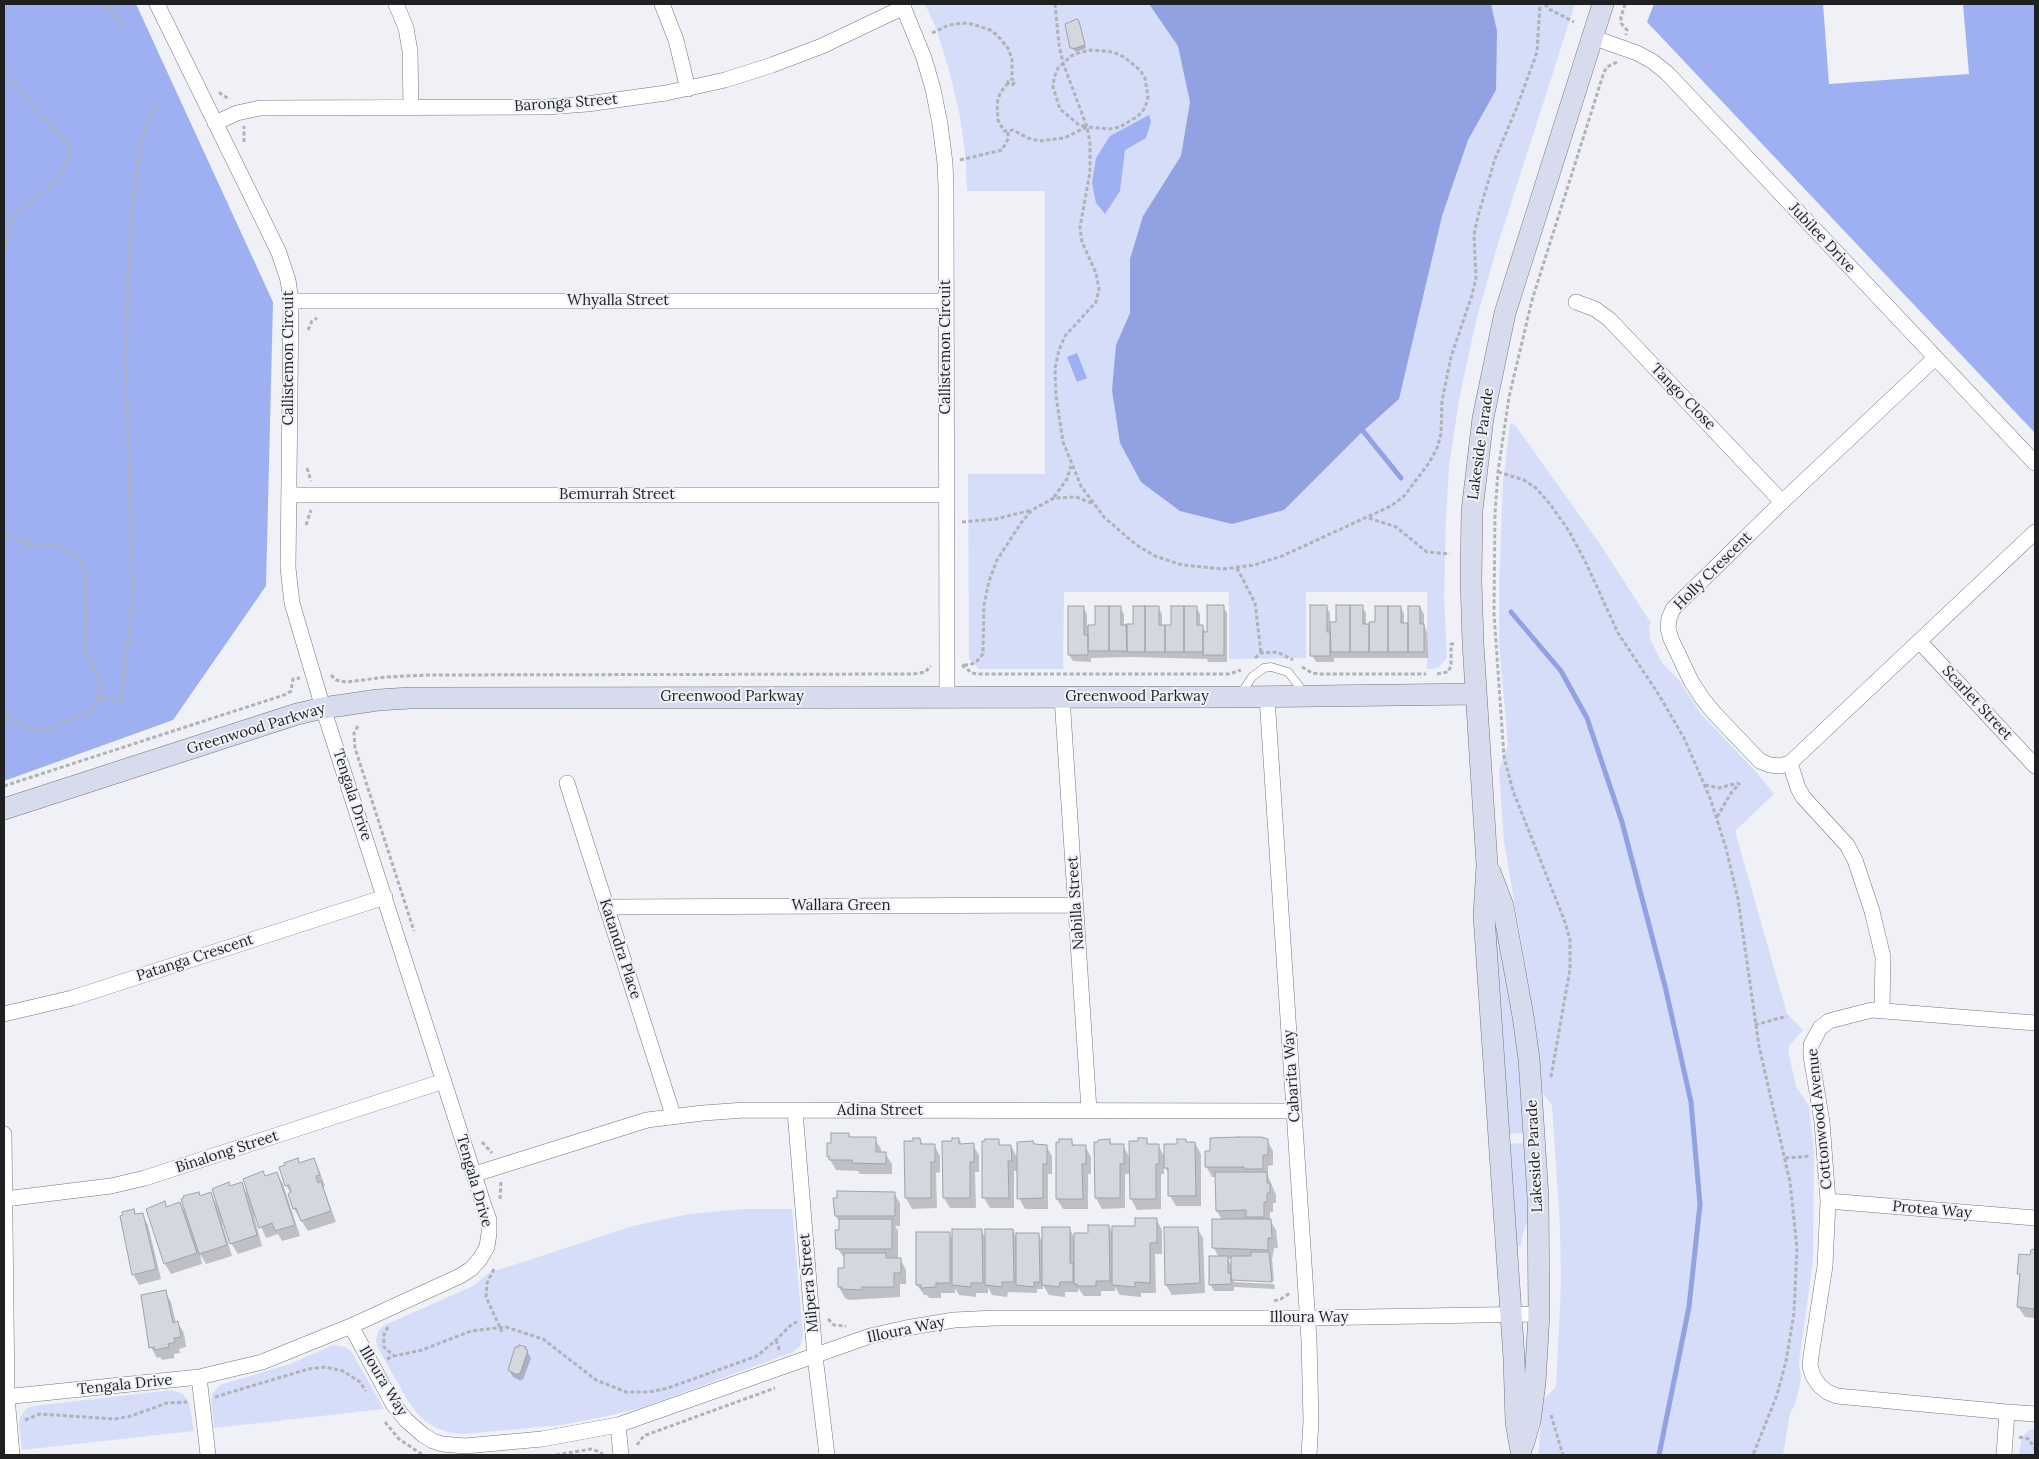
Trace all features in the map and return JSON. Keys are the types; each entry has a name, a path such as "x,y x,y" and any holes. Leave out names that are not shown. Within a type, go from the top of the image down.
{"street":[{"name":"Callistemon Circuit","path":"157,4 279,254 288,280 291,301 288,568 292,603 323,708"},
{"path":"396,4 406,28 410,51 411,107"},
{"path":"662,4 676,40 688,89"},
{"name":"Lakeside Parade","path":"1520,1453 1516,1422 1514,1358 1484,916 1487,865 1471,589 1472,511 1483,418 1507,305 1602,4"},
{"name":"Callistemon Circuit","path":"903,6 924,58 940,124 946,188 947,696"},
{"name":"Baronga Street","path":"215,123 237,112 260,108 564,106 643,97 688,89 747,73 822,46 903,6"},
{"name":"Jubilee Drive","path":"1592,37 1637,52 1667,73 2035,463"},
{"name":"Whyalla Street","path":"291,301 946,301"},
{"name":"Tango Close","path":"1576,302 1595,309 1609,319 1782,502"},
{"name":"Holly Crescent","path":"1790,764 1770,765 1760,761 1715,714 1691,681 1671,638 1668,628 1669,618 1679,601 1935,358"},
{"name":"Bemurrah Street","path":"288,495 946,495"},
{"path":"1882,1010 1883,956 1872,911 1855,860 1847,845 1803,797 1790,764 2035,532"},
{"name":"Scarlet Street","path":"1919,641 2035,766"},
{"name":"Greenwood Parkway","path":"4,809 297,714 355,702 410,698 1239,697 1476,694"},
{"name":"Nabilla Street","path":"1062,696 1089,1110"},
{"name":"Cabarita Way","path":"1267,696 1311,1383 1309,1455"},
{"name":"Tengala Drive","path":"5,1397 199,1377 262,1362 351,1326 460,1276 471,1269 487,1247 489,1220 323,708"},
{"name":"Katandra Place","path":"567,783 673,1115"},
{"name":"Lakeside Parade","path":"1487,865 1503,906 1510,938 1529,1059 1538,1206 1539,1314 1535,1383 1530,1421 1520,1453"},
{"name":"Patanga Crescent","path":"4,1014 102,989 385,897"},
{"name":"Wallara Green","path":"606,907 1076,905"},
{"name":"Cottonwood Avenue","path":"2007,1412 1837,1396 1827,1392 1818,1385 1813,1376 1810,1366 1825,1266 1828,1201 1822,1122 1811,1046 1820,1028 1829,1021 1862,1012 1882,1010 2035,1023"},
{"name":"Binalong Street","path":"5,1199 111,1186 144,1178 444,1081"},
{"name":"Adina Street","path":"474,1174 625,1126 673,1115 745,1110 1294,1111"},
{"name":"Milpera Street","path":"795,1111 816,1356 827,1455"},
{"path":"4,1134 5,1397 12,1455"},
{"name":"Protea Way","path":"1828,1201 2035,1218"},
{"name":"Illoura Way","path":"351,1326 393,1404 406,1420 423,1435 431,1448 442,1444 465,1446 542,1439 618,1425 885,1332 954,1320 1510,1316 1539,1314"},
{"path":"199,1377 208,1455"},
{"path":"2004,1455 2007,1412 2035,1414"},
{"path":"618,1425 621,1455"}],"lane":[{"path":"1239,697 1252,677 1264,668 1271,667 1288,672 1294,678 1303,696"}],"path":[{"path":"106,4 125,28"},
{"path":"1055,4 1059,45 1063,63 1087,127 1091,157 1090,172 1080,227 1082,242 1096,273 1099,288 1096,302 1065,336 1059,350 1055,368 1056,396 1063,442 1081,486 1094,504 1118,530 1135,544 1155,556 1182,565 1201,568 1237,568 1282,556 1391,506 1404,496 1437,448 1441,434 1444,384 1476,278 1474,235 1478,216 1495,159 1537,52 1540,4"},
{"path":"1545,4 1549,9 1574,22"},
{"path":"1625,4 1621,23 1628,30 1625,37"},
{"path":"932,33 949,25 972,24 990,30 1008,48 1012,59 1012,79 1008,80 1008,84 1000,93 997,104 1000,125 1004,131 1013,130 1028,138 1039,141 1051,141 1064,138 1087,127"},
{"path":"1091,50 1113,52 1132,62 1145,78 1148,97 1145,108 1138,116 1120,127 1109,129 1087,127 1079,125 1060,109 1052,88 1054,78 1063,63 1081,52 1091,50"},
{"path":"1549,1086 1566,994 1571,954 1570,940 1565,922 1513,792 1504,757 1493,595 1498,472 1509,397 1532,300 1604,72 1607,67 1617,63 1618,58"},
{"path":"4,76 25,96 68,145 70,156 58,180 12,217 8,228 4,258"},
{"path":"99,697 120,700 130,628 133,592 126,325 130,249 134,185 139,152 151,113 159,103"},
{"path":"960,160 1002,150 1008,139 1008,132"},
{"path":"308,331 312,321 319,317 318,312"},
{"path":"962,522 996,519 1032,510 1054,498 1067,479 1072,466"},
{"path":"307,467 311,483"},
{"path":"1498,472 1531,484 1542,494 1569,531 1586,563 1609,616 1684,738 1717,817 1738,899 1755,1026 1785,1158 1793,1202 1797,1248 1794,1313 1782,1379 1753,1455"},
{"path":"1054,498 1076,498 1094,504"},
{"path":"306,532 311,507"},
{"path":"958,665 970,665 983,654 984,604 989,581 997,560 1021,523 1032,510"},
{"path":"1368,517 1405,532 1426,552 1450,554"},
{"path":"4,532 24,543 57,546 80,558 86,580 85,651 99,678 99,697 93,709 82,716 68,720 50,729 38,730 24,727 4,715"},
{"path":"1237,568 1255,603 1261,653"},
{"path":"1437,674 1448,672 1451,666 1451,644"},
{"path":"1252,660 1261,653 1277,652 1284,654 1312,673 1427,674"},
{"path":"964,665 966,670 978,674 1229,674 1236,673 1247,665"},
{"path":"330,671 336,680 346,682 426,675 914,674 924,672 931,666 936,666"},
{"path":"4,786 287,694 291,691 293,679 299,679"},
{"path":"358,726 354,732 355,748 416,938"},
{"path":"1705,785 1719,788 1740,783 1731,793 1717,817"},
{"path":"1755,1026 1787,1016"},
{"path":"480,1138 483,1145 492,1151 493,1156"},
{"path":"1785,1158 1814,1156"},
{"path":"382,1362 394,1356 422,1350 470,1331 506,1327 543,1339 596,1380 634,1393 668,1388 757,1356 792,1324 802,1321"},
{"path":"390,1325 383,1340 384,1347 394,1356"},
{"path":"499,1327 502,1332"},
{"path":"776,1340 781,1357"},
{"path":"19,1421 40,1414 115,1419 130,1416 167,1403 180,1403 228,1394 308,1369 325,1367 343,1371 354,1378 360,1382 370,1396"},
{"path":"636,1448 638,1442 646,1436 781,1386"},
{"path":"1551,1411 1563,1455"},
{"path":"383,1418 399,1439 424,1455"},
{"path":"2025,1432 2026,1438 2035,1449"},
{"path":"2017,1437 2026,1438"},
{"path":"556,1455 591,1449 603,1455"}],"shaded area":[{"path":"4,4 136,4 273,302 266,586 173,720 4,781"},
{"path":"925,4 1575,4 1497,247 1476,321 1459,400 1449,466 1446,516 1444,598 1447,658 1438,668 1427,669 1427,592 1306,592 1306,658 1229,659 1229,592 1064,592 1063,669 979,669 969,659 968,474 1045,474 1045,191 967,191 965,153 960,116 936,28"},
{"path":"1149,4 1491,4 1497,31 1496,90 1468,140 1442,216 1399,399 1362,432 1284,510 1232,524 1180,511 1141,482 1120,443 1112,390 1116,345 1130,313 1130,259 1143,216 1181,156 1190,102 1178,46"},
{"path":"1654,4 1823,4 1829,84 1969,74 1963,4 2035,4 2035,433 1647,22"},
{"path":"1149,115 1151,122 1146,138 1125,150 1120,191 1105,214 1096,203 1092,183 1096,158 1110,136"},
{"path":"1077,353 1087,378 1077,382 1067,357"},
{"path":"1510,423 1515,425 1600,544 1651,623 1649,627 1650,639 1662,663 1678,679 1701,714 1757,773 1774,794 1735,831 1787,1014 1803,1030 1789,1046 1789,1055 1796,1086 1809,1106 1814,1152 1813,1261 1799,1362 1801,1379 1795,1405 1790,1413 1783,1455 1538,1455 1543,1400 1556,1387 1561,1284 1560,1226 1552,1105 1541,1091 1530,993 1504,842 1499,770 1508,745 1499,644 1499,589 1503,482"},
{"path":"1492,926 1498,926 1518,1047 1525,1133 1506,1134"},
{"path":"1525,1143 1529,1218 1522,1236 1521,1246 1513,1246 1507,1144"},
{"path":"745,1209 792,1209 803,1336 800,1346 793,1352 641,1408 562,1425 463,1434 437,1428 425,1421 416,1412 378,1348 376,1340 378,1332 383,1326 473,1286 489,1273 633,1226 689,1214"},
{"path":"333,1345 345,1347 351,1351 384,1409 214,1428 211,1400 213,1393 220,1385 290,1364"},
{"path":"172,1390 183,1394 189,1402 194,1431 22,1450 19,1424 20,1417 27,1408"},
{"path":"2035,1428 2035,1455 2019,1455 2022,1437 2028,1431"}],"building":[{"path":"1077,19 1085,45 1073,49 1070,48 1065,24"},
{"path":"1207,605 1224,605 1224,655 1203,655 1203,632 1207,632"},
{"path":"1310,605 1327,605 1327,632 1330,632 1330,656 1310,656"},
{"path":"1336,605 1350,605 1350,652 1331,652 1330,622 1336,622"},
{"path":"1350,605 1363,605 1363,624 1369,624 1369,652 1350,652"},
{"path":"1068,606 1084,606 1084,635 1088,635 1088,655 1068,655"},
{"path":"1095,606 1109,606 1109,651 1088,651 1088,625 1095,625"},
{"path":"1109,606 1121,606 1121,625 1127,625 1127,651 1109,651"},
{"path":"1133,606 1145,606 1145,652 1127,652 1126,624 1133,624"},
{"path":"1145,606 1159,606 1159,625 1165,625 1165,652 1145,652"},
{"path":"1171,606 1184,606 1184,652 1165,652 1165,625 1171,625"},
{"path":"1184,606 1197,606 1197,625 1203,625 1203,652 1184,652"},
{"path":"1375,606 1388,606 1388,652 1369,652 1369,622 1375,622"},
{"path":"1388,606 1401,606 1401,623 1408,623 1408,652 1388,652"},
{"path":"1408,606 1420,606 1420,624 1424,624 1424,652 1408,652"},
{"path":"831,1133 849,1133 849,1137 876,1137 876,1152 886,1152 886,1164 852,1163 852,1160 829,1160 829,1156 827,1157 827,1143 831,1143"},
{"path":"1261,1137 1268,1139 1268,1155 1263,1155 1263,1169 1205,1167 1205,1151 1210,1151 1210,1138"},
{"path":"913,1138 920,1138 921,1144 935,1144 935,1162 931,1162 931,1198 905,1198 904,1141 913,1141"},
{"path":"952,1138 959,1138 959,1144 974,1143 974,1162 970,1162 970,1198 943,1198 942,1141 952,1141"},
{"path":"1138,1138 1147,1138 1147,1144 1159,1144 1159,1164 1156,1164 1156,1199 1130,1199 1129,1141 1138,1141"},
{"path":"985,1139 999,1139 999,1145 1011,1145 1012,1161 1008,1161 1009,1198 982,1198 982,1141 985,1141"},
{"path":"1059,1139 1072,1139 1072,1145 1086,1145 1086,1164 1082,1164 1083,1199 1056,1199 1056,1142 1059,1142"},
{"path":"1110,1139 1110,1144 1124,1144 1124,1164 1120,1164 1120,1198 1095,1198 1094,1142"},
{"path":"1177,1139 1195,1142 1196,1196 1168,1196 1168,1168 1164,1168 1164,1144 1177,1144"},
{"path":"1033,1141 1034,1144 1047,1145 1047,1164 1043,1164 1043,1198 1017,1199 1017,1142"},
{"path":"298,1158 299,1163 314,1158 320,1175 316,1176 318,1183 321,1181 331,1211 301,1221 296,1208 293,1209 288,1194 291,1192 289,1185 285,1186 279,1167"},
{"path":"263,1171 265,1176 277,1172 295,1225 275,1231 272,1223 259,1228 243,1179"},
{"path":"1215,1172 1267,1172 1267,1183 1270,1183 1270,1193 1267,1193 1267,1202 1264,1202 1264,1217 1246,1217 1246,1210 1216,1211"},
{"path":"229,1182 230,1186 242,1182 257,1235 230,1244 212,1189"},
{"path":"837,1191 895,1192 895,1216 835,1216 833,1198 837,1198"},
{"path":"199,1192 200,1196 211,1192 227,1245 199,1254 181,1199 184,1198 183,1196"},
{"path":"165,1201 166,1207 180,1202 197,1253 164,1264 146,1209"},
{"path":"134,1209 135,1214 143,1213 156,1269 132,1275 120,1216 123,1215 122,1212"},
{"path":"1135,1218 1157,1218 1157,1243 1150,1243 1150,1283 1135,1282 1135,1287 1112,1285 1112,1226 1135,1226"},
{"path":"839,1219 892,1219 892,1249 836,1249 835,1230 839,1230"},
{"path":"1212,1219 1271,1219 1272,1238 1268,1238 1268,1250 1212,1248"},
{"path":"1088,1225 1109,1225 1110,1281 1096,1281 1096,1286 1077,1286 1077,1284 1074,1284 1074,1233 1088,1233"},
{"path":"1042,1227 1070,1227 1070,1263 1073,1263 1073,1282 1060,1282 1059,1287 1042,1285"},
{"path":"1164,1227 1198,1227 1200,1283 1165,1285"},
{"path":"952,1229 982,1229 983,1283 971,1283 971,1287 952,1285"},
{"path":"985,1229 1013,1229 1014,1282 1002,1282 1002,1287 985,1285"},
{"path":"916,1232 950,1232 950,1283 936,1283 936,1287 921,1288 921,1285 916,1285"},
{"path":"1016,1233 1039,1233 1040,1282 1034,1282 1034,1287 1016,1285"},
{"path":"2035,1249 2035,1309 2017,1307 2020,1274 2017,1274 2019,1254 2030,1255 2031,1250"},
{"path":"1251,1252 1269,1252 1272,1282 1231,1280 1231,1256 1251,1256"},
{"path":"844,1253 886,1253 886,1258 901,1258 901,1273 894,1273 894,1287 862,1287 862,1290 841,1289 842,1287 838,1287 838,1268 844,1268"},
{"path":"1209,1256 1228,1256 1228,1273 1231,1273 1231,1284 1209,1285"},
{"path":"166,1290 173,1323 178,1321 181,1337 174,1338 175,1342 168,1344 169,1347 155,1350 154,1347 149,1348 141,1295"},
{"path":"519,1345 526,1347 525,1349 528,1350 520,1374 518,1373 517,1375 508,1370 515,1347"}],"waterway":[{"path":"1359,426 1401,478"},
{"path":"1511,612 1561,671 1587,718 1622,822 1665,986 1691,1102 1700,1204 1689,1307 1659,1455"}]}
